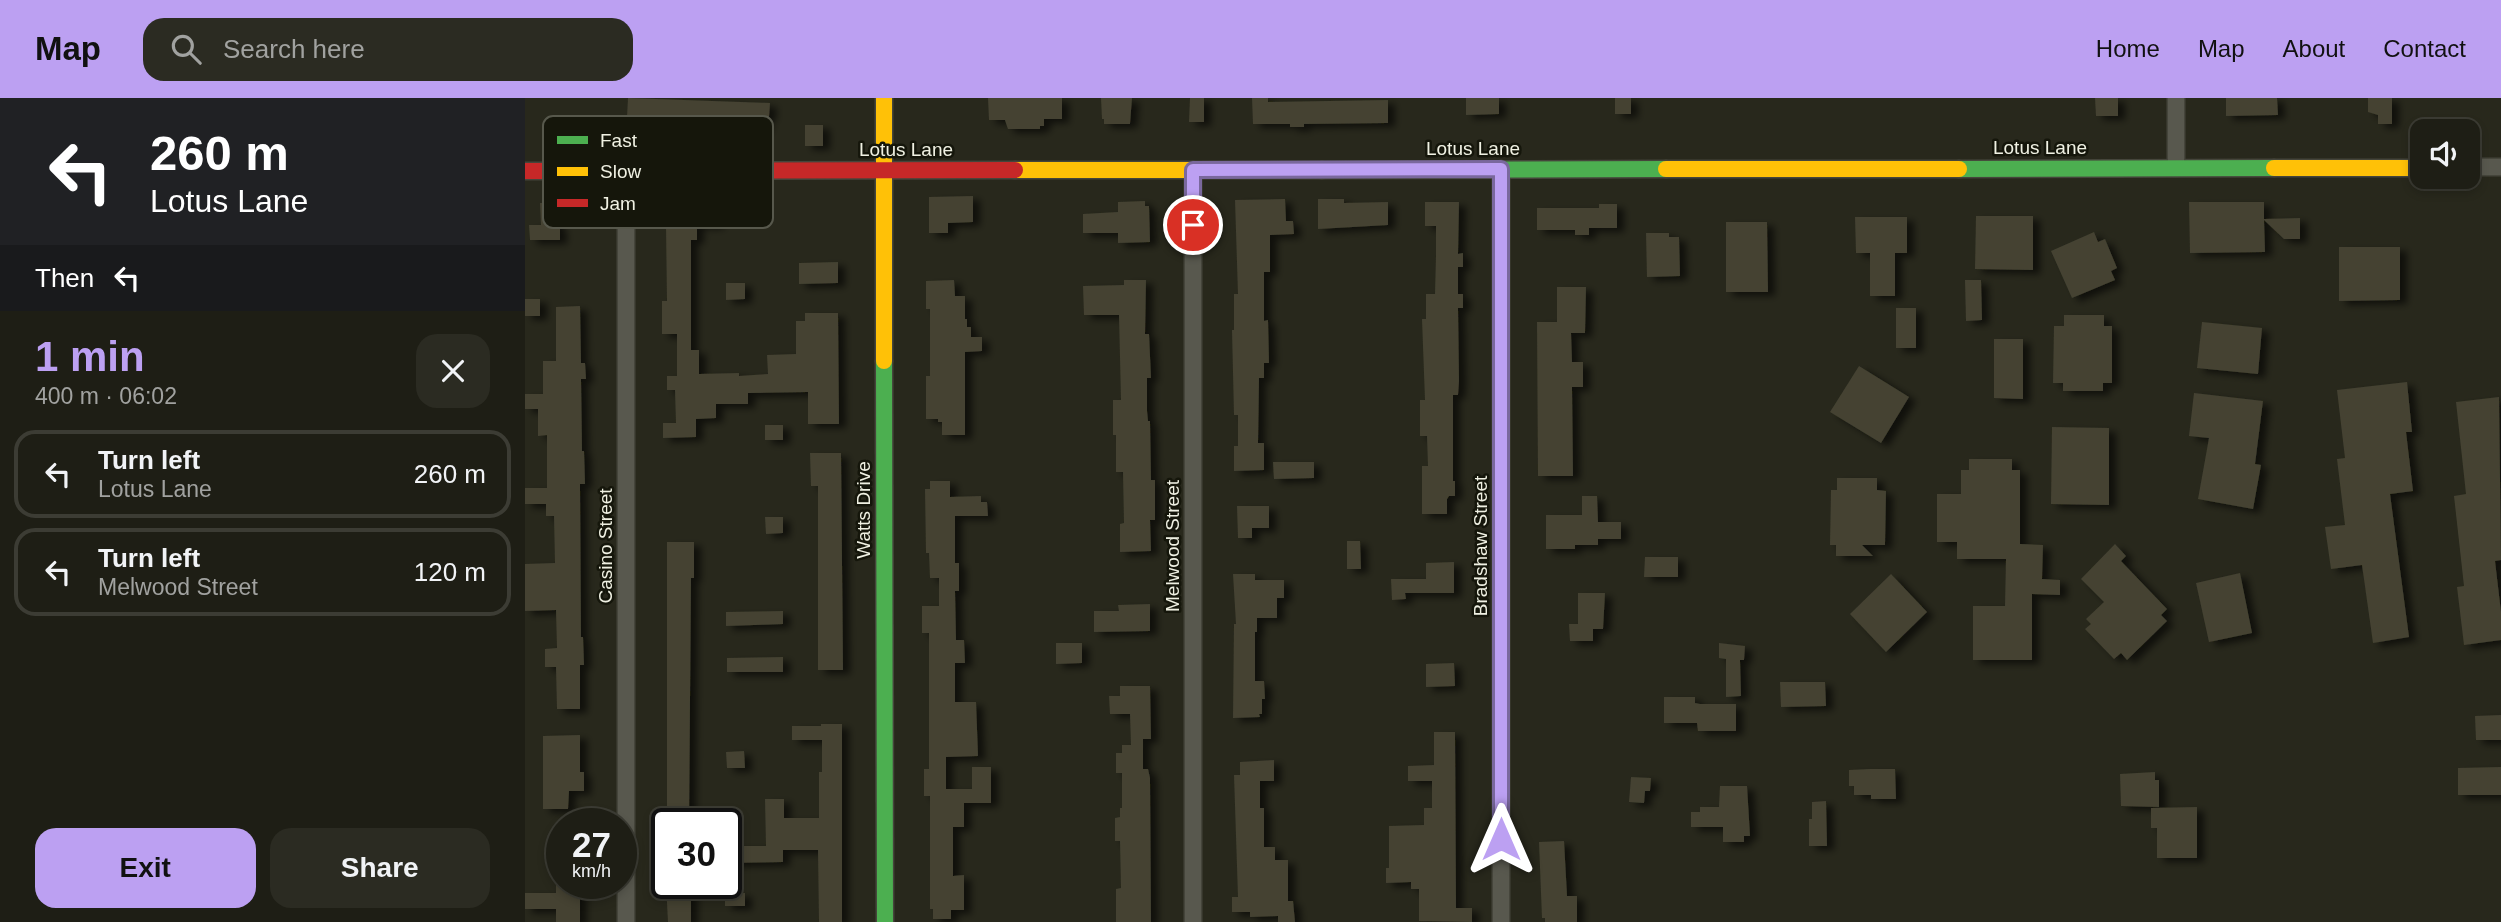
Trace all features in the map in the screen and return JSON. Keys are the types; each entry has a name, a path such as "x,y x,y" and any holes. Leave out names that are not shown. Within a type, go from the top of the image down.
{"street":[{"name":"Watts Drive","path":"884,98 885,922"},
{"path":"2176,98 2176,168"},
{"name":"Lotus Lane","path":"773,170 2410,167"},
{"path":"2480,167 2501,167"},
{"name":"Bradshaw Street","path":"1501,169 1501,922"},
{"name":"Lotus Lane","path":"525,170 543,170"},
{"name":"Melwood Street","path":"1193,170 1193,922"},
{"name":"Casino Street","path":"626,228 627,922"}],"building":[{"path":"628,98 770,103 769,116 627,116"},
{"path":"988,98 1062,98 1062,119 1044,119 1044,126 1040,126 1040,129 1008,129 1005,120 989,120"},
{"path":"1101,98 1132,98 1130,124 1104,124"},
{"path":"1190,98 1204,98 1204,122 1189,122"},
{"path":"1252,98 1268,98 1268,102 1388,100 1388,123 1304,124 1304,127 1290,127 1290,124 1253,124"},
{"path":"1466,98 1499,98 1499,114 1466,115"},
{"path":"1615,98 1631,98 1631,114 1615,114"},
{"path":"2095,98 2118,98 2118,116 2096,116"},
{"path":"2226,98 2277,98 2278,115 2226,116"},
{"path":"2368,98 2392,98 2392,124 2378,124 2378,115 2368,112"},
{"path":"805,125 823,125 823,146 805,146"},
{"path":"973,196 973,222 948,223 948,233 929,233 929,197"},
{"path":"1285,199 1286,221 1293,221 1294,234 1270,235 1270,272 1264,272 1264,321 1268,320 1269,363 1264,363 1264,378 1259,378 1258,443 1264,443 1264,470 1234,471 1234,446 1238,446 1238,415 1234,415 1232,330 1234,294 1238,294 1235,200"},
{"path":"1318,199 1344,199 1344,203 1388,202 1388,225 1318,229"},
{"path":"1145,201 1145,206 1149,206 1150,242 1118,243 1118,233 1083,233 1083,214 1118,212 1118,202"},
{"path":"1425,202 1459,202 1458,254 1463,253 1463,267 1458,267 1458,294 1463,294 1463,308 1458,308 1459,381 1458,395 1453,395 1455,496 1449,496 1447,499 1447,514 1422,514 1422,466 1428,466 1427,436 1420,436 1420,400 1425,400 1422,319 1426,319 1426,294 1435,294 1436,255 1436,226 1425,226"},
{"path":"2189,202 2264,202 2264,219 2300,218 2300,239 2284,239 2264,220 2265,252 2190,253"},
{"path":"540,203 543,203 543,228 560,228 560,240 530,240 529,225 541,225"},
{"path":"1599,204 1617,204 1617,228 1589,228 1589,235 1575,235 1575,230 1537,230 1537,208 1599,208"},
{"path":"1976,216 2033,216 2033,270 1975,269"},
{"path":"1855,217 1907,217 1907,253 1895,253 1895,296 1870,296 1870,253 1856,253"},
{"path":"1726,222 1767,222 1768,292 1726,292"},
{"path":"666,228 697,228 697,240 691,240 691,350 699,350 699,374 768,374 767,355 796,354 796,321 805,321 805,313 838,313 839,424 808,424 808,392 748,393 748,404 716,404 716,418 696,419 696,437 663,438 663,423 676,423 675,390 667,390 667,376 677,376 677,334 662,334 662,301 667,301"},
{"path":"2094,232 2098,242 2105,239 2117,268 2111,271 2115,280 2072,298 2051,251"},
{"path":"1646,233 1669,233 1669,237 1679,237 1680,276 1647,277"},
{"path":"2339,247 2400,247 2400,300 2339,301"},
{"path":"838,262 838,283 799,284 799,263"},
{"path":"954,280 955,296 965,296 967,327 971,327 971,337 982,337 982,351 965,352 965,435 942,435 942,422 938,422 938,419 926,419 926,376 930,376 930,309 926,309 926,281"},
{"path":"1124,280 1146,280 1145,334 1149,334 1151,378 1147,378 1147,411 1150,421 1151,480 1155,480 1155,520 1150,520 1151,551 1120,552 1120,524 1124,523 1123,472 1116,472 1116,435 1113,435 1113,400 1121,400 1119,315 1084,315 1083,286 1124,285"},
{"path":"1965,280 1981,280 1982,320 1966,321"},
{"path":"726,283 745,283 745,299 726,300"},
{"path":"1557,287 1586,287 1585,333 1571,333 1572,362 1583,362 1583,387 1572,387 1573,476 1538,476 1537,322 1557,322"},
{"path":"525,299 540,299 540,316 525,316"},
{"path":"580,306 581,363 585,363 586,379 581,379 585,484 580,484 581,637 584,665 580,665 580,709 557,709 556,667 545,667 545,649 557,648 556,610 525,611 525,564 555,563 554,516 546,516 546,504 525,504 525,488 547,488 547,435 538,436 538,409 525,409 525,394 543,394 543,361 556,361 556,307"},
{"path":"1896,308 1916,308 1916,348 1896,348"},
{"path":"2064,315 2104,315 2104,326 2112,326 2112,383 2103,383 2103,391 2063,391 2063,383 2053,383 2054,326 2064,326"},
{"path":"2202,322 2262,328 2258,374 2197,368"},
{"path":"1994,339 2023,339 2023,399 1994,398"},
{"path":"1859,366 1909,397 1881,443 1830,412"},
{"path":"2407,382 2412,432 2406,432 2413,491 2390,494 2409,637 2373,643 2362,565 2331,569 2325,527 2345,525 2337,459 2345,458 2337,390"},
{"path":"2194,393 2263,401 2255,464 2261,465 2253,509 2198,499 2209,438 2189,436"},
{"path":"2499,397 2501,560 2495,561 2501,612 2501,640 2464,645 2457,587 2464,586 2454,496 2466,494 2456,402"},
{"path":"765,425 783,425 783,440 765,440"},
{"path":"2052,427 2109,428 2109,505 2051,504"},
{"path":"810,453 841,453 843,670 818,670 818,486 811,486"},
{"path":"1969,459 2012,459 2012,470 2020,470 2020,544 2043,545 2042,579 2060,580 2060,595 2032,594 2032,660 1973,660 1973,606 2005,606 2006,559 1957,559 1957,542 1937,542 1937,494 1961,494 1961,470 1969,470"},
{"path":"1273,462 1314,462 1314,478 1274,479"},
{"path":"1837,478 1877,478 1877,490 1886,491 1885,545 1862,545 1873,556 1836,556 1836,545 1830,545 1831,490 1837,490"},
{"path":"930,481 950,481 950,497 981,496 981,502 987,502 988,516 955,516 955,563 959,563 959,591 955,591 956,640 964,640 965,663 955,663 955,702 976,702 978,756 946,757 946,789 972,789 972,767 991,767 991,803 964,803 964,827 953,827 953,876 964,875 964,910 951,910 951,919 933,919 933,909 930,909 930,796 924,796 924,769 929,769 929,633 922,633 922,606 939,606 939,578 930,578 929,553 926,553 925,489 930,489"},
{"path":"1582,496 1597,496 1598,522 1621,522 1621,539 1598,539 1598,545 1575,545 1575,549 1546,549 1546,515 1582,515"},
{"path":"1237,506 1269,506 1269,528 1252,528 1252,538 1238,538"},
{"path":"765,517 783,517 783,533 766,534"},
{"path":"1347,541 1360,541 1361,569 1347,569"},
{"path":"667,542 694,542 694,578 691,578 689,808 667,808"},
{"path":"2115,544 2126,556 2121,561 2167,609 2161,615 2167,621 2127,660 2121,653 2114,659 2085,629 2091,624 2086,619 2104,602 2081,579"},
{"path":"1645,557 1678,557 1678,577 1644,577"},
{"path":"1454,562 1454,593 1405,593 1406,599 1392,600 1391,579 1426,579 1426,563"},
{"path":"2240,573 2252,633 2209,642 2196,583"},
{"path":"1233,574 1255,574 1255,580 1284,580 1284,598 1277,598 1277,618 1257,618 1255,681 1264,681 1265,699 1262,699 1260,717 1233,718 1236,624"},
{"path":"1891,574 1927,612 1886,652 1850,614"},
{"path":"1578,593 1605,593 1603,629 1593,629 1593,641 1570,641 1569,624 1578,624"},
{"path":"1150,604 1150,631 1094,632 1094,611 1119,611 1118,605"},
{"path":"783,611 783,624 726,626 726,612"},
{"path":"1056,643 1082,643 1082,663 1056,664"},
{"path":"1719,643 1745,646 1744,660 1740,660 1741,696 1726,697 1726,659 1719,658"},
{"path":"783,657 783,672 727,672 727,658"},
{"path":"1454,663 1455,686 1426,687 1426,664"},
{"path":"1780,682 1825,682 1826,706 1781,707"},
{"path":"1120,686 1150,686 1151,739 1143,739 1143,769 1148,769 1150,778 1151,922 1116,922 1116,889 1121,888 1120,841 1115,841 1115,818 1120,817 1122,808 1122,773 1116,773 1116,753 1122,753 1122,745 1131,745 1130,714 1110,714 1109,696 1120,696"},
{"path":"1664,697 1695,697 1695,703 1700,704 1736,704 1736,731 1698,731 1697,723 1664,723"},
{"path":"2501,715 2501,740 2476,740 2475,716"},
{"path":"842,724 842,922 819,922 818,850 783,850 783,862 742,863 742,846 766,846 765,799 784,799 784,818 819,818 822,740 792,740 792,726"},
{"path":"1434,732 1455,732 1456,908 1472,908 1472,922 1419,921 1419,889 1411,889 1411,882 1386,883 1386,868 1389,868 1389,826 1424,825 1424,808 1432,808 1432,781 1408,781 1408,766 1434,765"},
{"path":"580,735 580,772 584,772 584,791 569,791 568,808 543,809 543,736"},
{"path":"744,751 745,768 727,768 726,752"},
{"path":"1274,760 1274,781 1260,781 1260,808 1264,808 1264,847 1275,847 1275,860 1288,860 1288,901 1293,901 1295,922 1278,922 1278,916 1250,917 1250,912 1232,912 1232,897 1238,897 1234,775 1240,775 1240,762"},
{"path":"2501,767 2501,795 2458,795 2458,768"},
{"path":"1895,769 1896,799 1871,799 1871,795 1854,795 1854,786 1849,786 1849,770"},
{"path":"2155,772 2155,780 2159,780 2159,807 2121,806 2120,774"},
{"path":"1631,777 1651,778 1650,791 1645,791 1644,803 1629,802"},
{"path":"1720,786 1747,786 1750,836 1744,836 1744,842 1723,842 1723,827 1691,827 1691,812 1700,812 1700,807 1719,807"},
{"path":"1826,801 1827,846 1809,846 1812,802"},
{"path":"2197,807 2197,858 2157,858 2157,828 2151,828 2151,808"},
{"path":"1564,841 1567,896 1577,896 1577,922 1545,922 1545,918 1542,918 1539,842"},
{"path":"525,893 546,893 546,899 580,899 580,922 556,922 556,909 525,909"},
{"path":"742,893 745,893 745,906 725,906 725,899 742,899"},
{"path":"667,899 691,899 691,922 668,922"}],"traffic: fast":[{"path":"1959,169 2274,168"},
{"path":"1322,170 1666,169"},
{"path":"884,361 885,922"}],"traffic: slow":[{"path":"884,98 884,361"},
{"path":"2274,168 2410,168"},
{"path":"1666,169 1959,169"},
{"path":"1015,170 1322,170"}],"traffic: jam":[{"path":"773,170 1015,170"},
{"path":"525,171 543,171"}],"route":[{"path":"1193,225 1193,170 1501,169 1501,839"}]}
